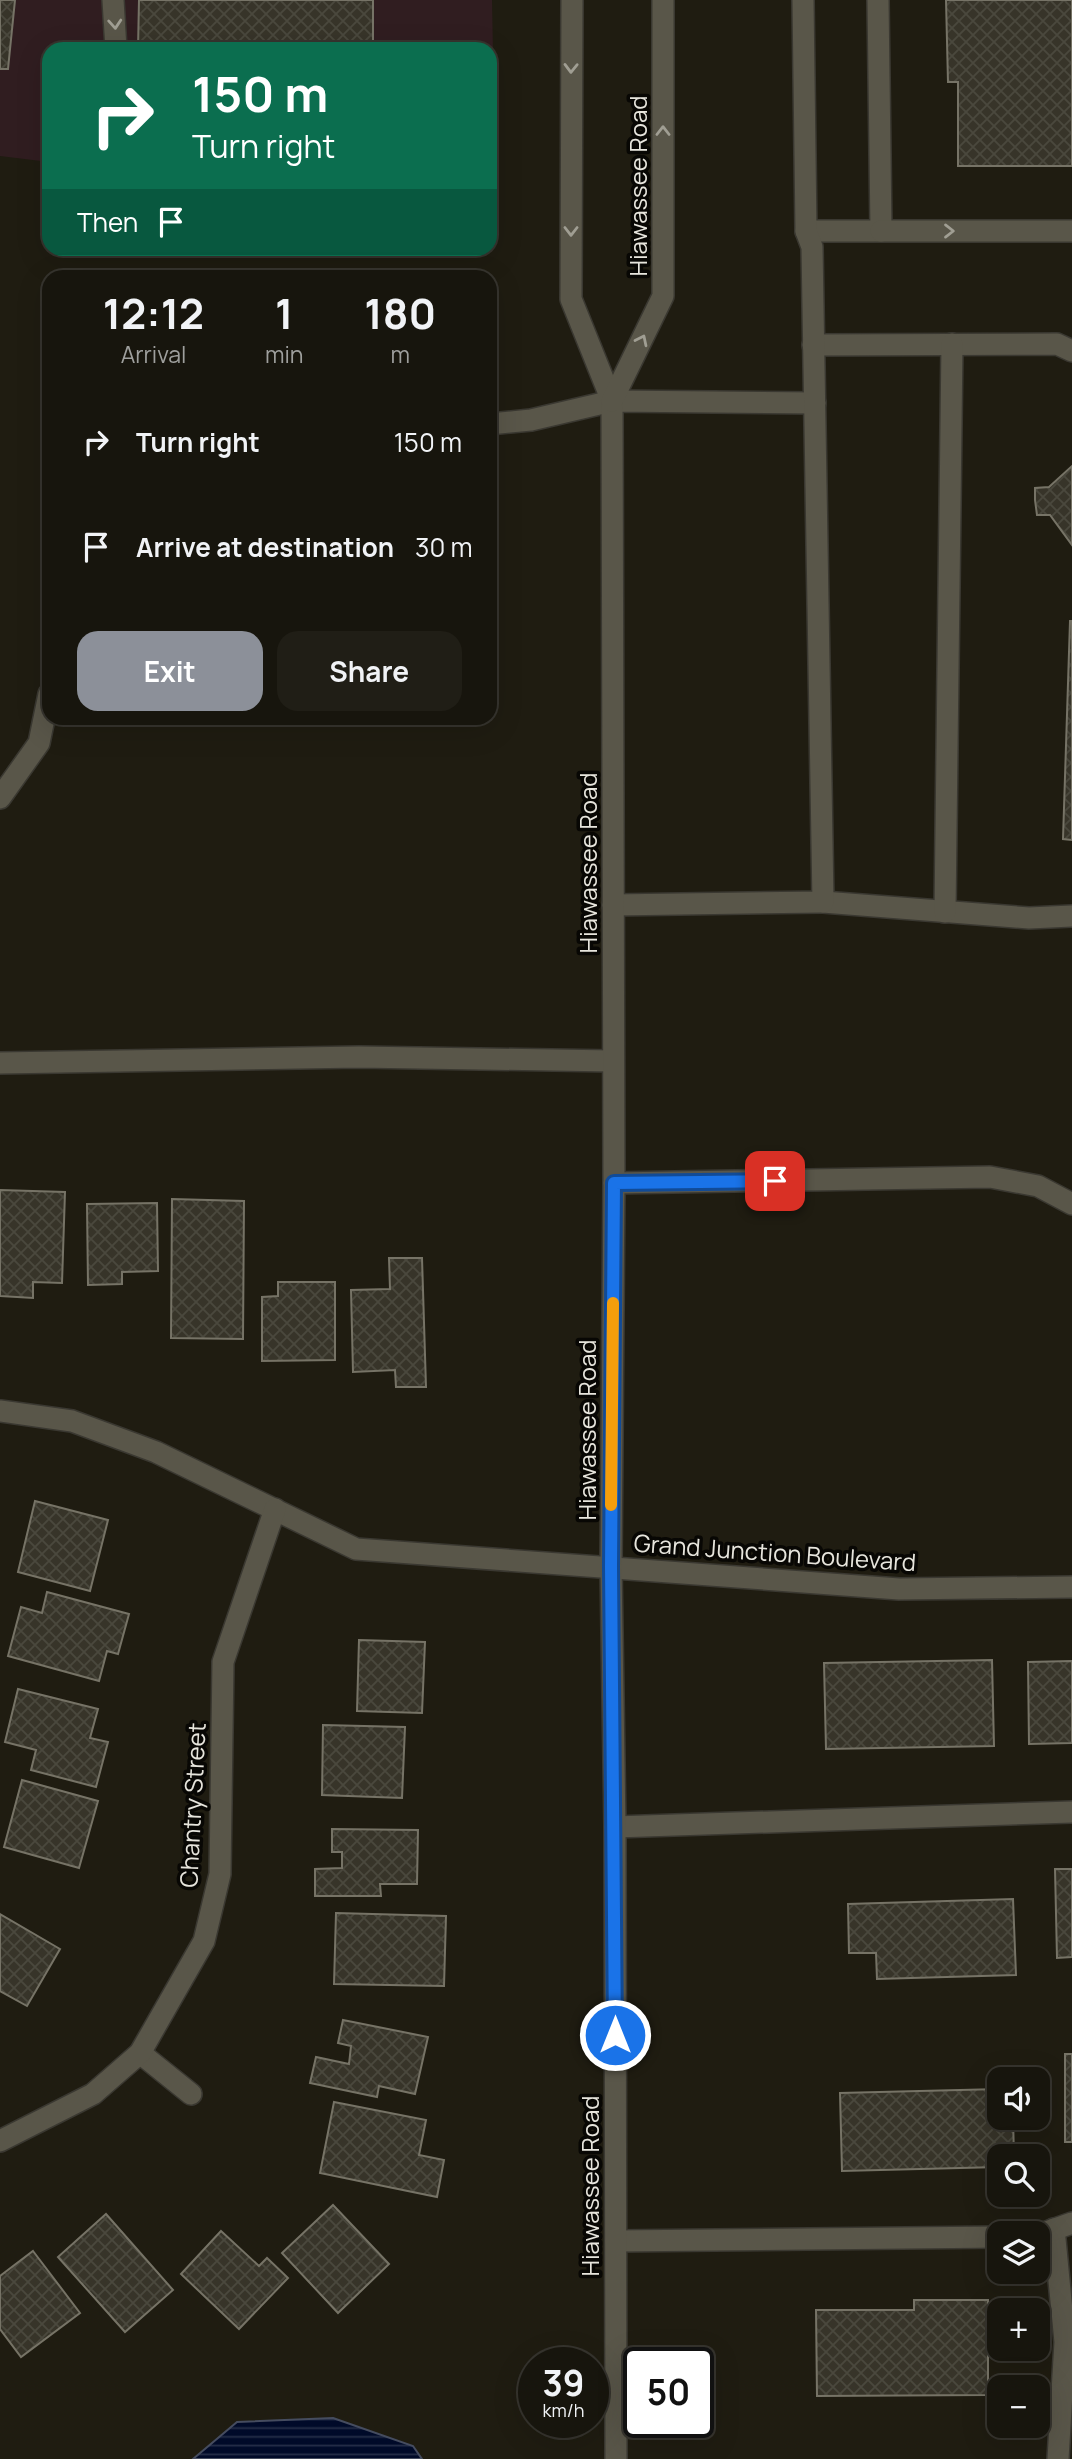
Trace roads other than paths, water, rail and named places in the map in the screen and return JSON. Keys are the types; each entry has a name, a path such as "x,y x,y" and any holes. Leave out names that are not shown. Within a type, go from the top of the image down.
{"street":[{"path":"113,0 116,42"},
{"name":"Hiawassee Road","path":"572,0 570,299 612,401 614,1183 611,1567 615,1827 616,2459"},
{"name":"Hiawassee Road","path":"612,401 663,296 663,0"},
{"path":"803,0 806,231 812,247 823,902"},
{"path":"878,0 881,231"},
{"path":"806,231 1072,231"},
{"path":"945,912 952,344"},
{"path":"813,345 1057,344 1072,351"},
{"path":"497,423 531,420 612,401 814,403"},
{"path":"0,799 39,743 43,725"},
{"path":"613,905 823,902 1029,918 1072,916"},
{"path":"0,1063 359,1058 613,1061"},
{"path":"614,1183 990,1177 1038,1186 1072,1204"},
{"name":"Grand Junction Boulevard","path":"0,1411 72,1421 156,1452 356,1549 900,1589 1072,1587"},
{"name":"Chantry Street","path":"0,2141 93,2094 140,2053 204,1941 219,1874 223,1662 275,1509"},
{"path":"615,1827 1072,1812"},
{"path":"140,2053 191,2094"},
{"path":"1055,2229 1065,2342 1058,2459"},
{"path":"616,2241 987,2237"}],"water":[{"path":"333,2418 413,2446 422,2459 193,2459 237,2422"}]}
